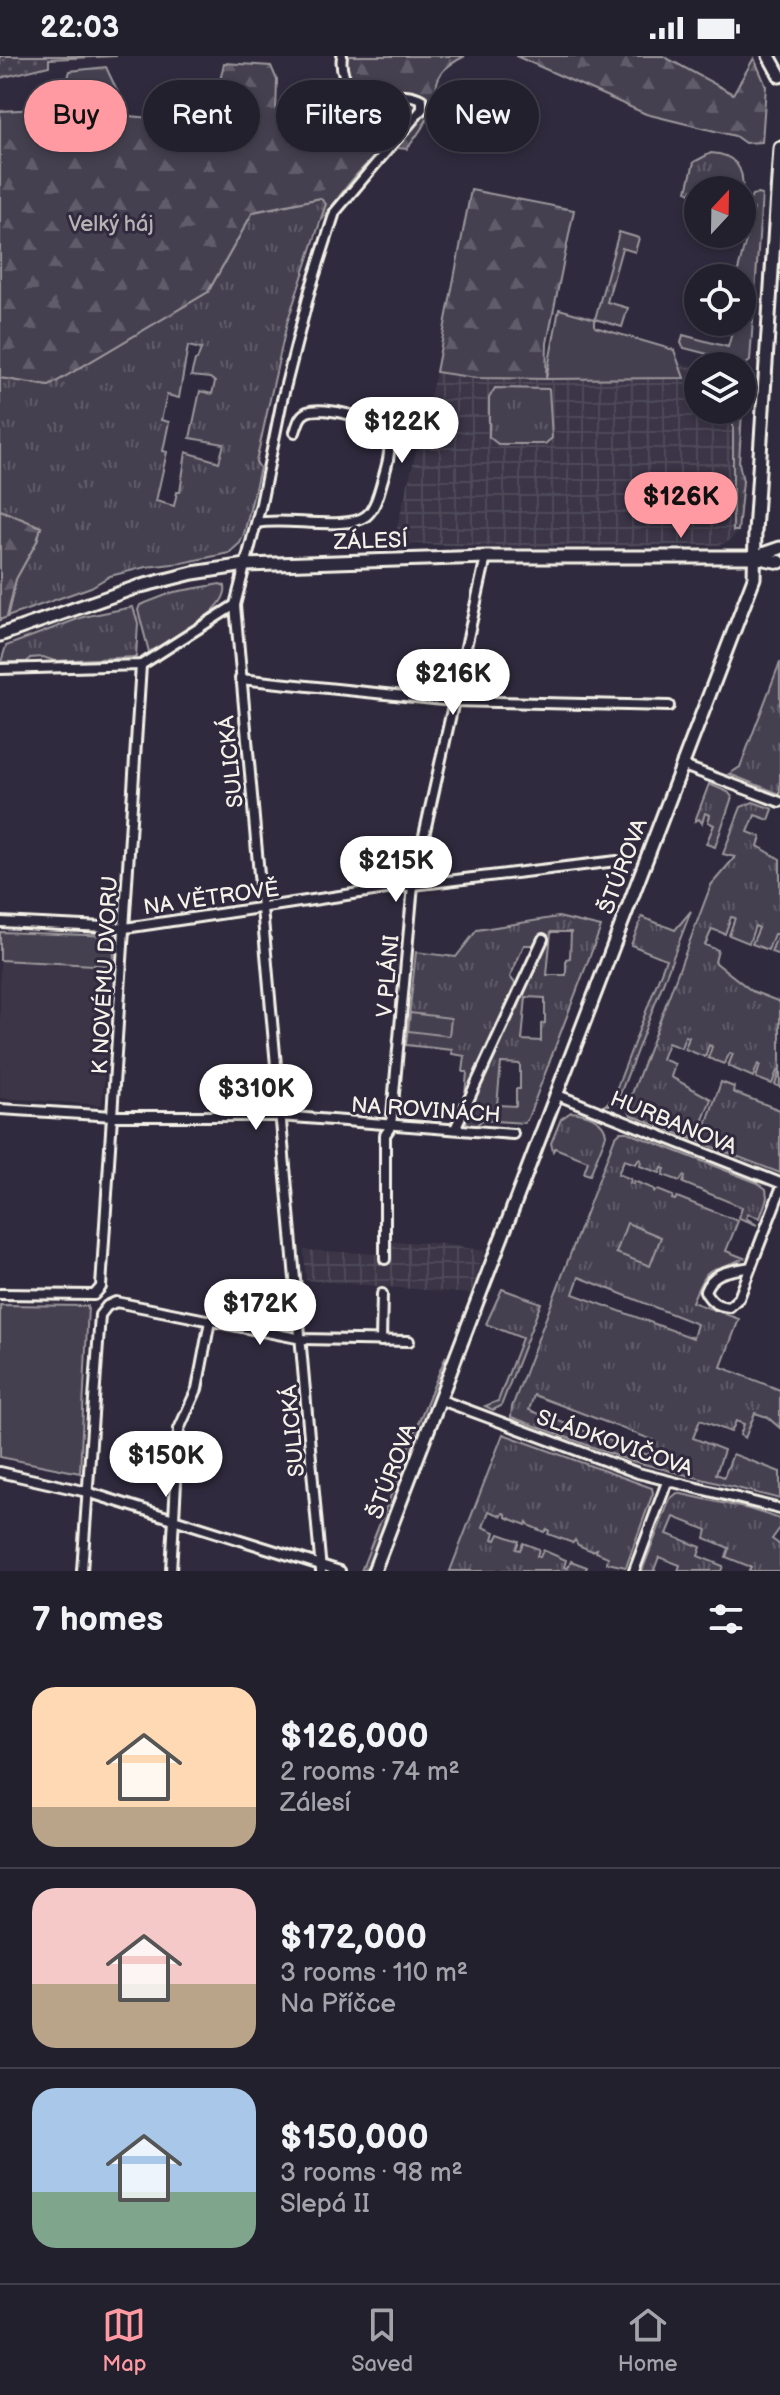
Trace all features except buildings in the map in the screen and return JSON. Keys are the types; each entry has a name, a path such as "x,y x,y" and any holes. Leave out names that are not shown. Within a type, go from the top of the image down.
{"street":[{"name":"SULICKÁ","path":"321,1568 235,605 257,523 282,400 310,290 335,212 422,109 422,100 413,94 378,96 356,92 346,83 342,56"},
{"path":"769,56 780,76"},
{"name":"ŠTÚROVA","path":"374,1571 681,765 749,596 754,578 780,148"},
{"path":"257,523 284,519 352,522 367,515 375,502 390,446 386,432 376,423 317,410 305,413 299,419 295,432"},
{"name":"ZÁLESÍ","path":"754,557 780,548"},
{"name":"ZÁLESÍ","path":"0,635 137,587 193,573 246,565 486,557 754,557 780,562"},
{"name":"V PLÁNI","path":"385,1259 385,1135 391,1126 413,885 486,557"},
{"path":"0,669 141,665 235,605"},
{"name":"K NOVÉMU DVORU","path":"0,1294 94,1295 101,1287 114,1116 121,928 141,665"},
{"path":"240,679 453,701 669,706"},
{"path":"681,765 780,802"},
{"name":"NA VĚTROVĚ","path":"0,922 121,928 413,885 617,861"},
{"path":"455,1129 543,939"},
{"name":"HURBANOVA","path":"555,1094 780,1183"},
{"name":"NA ROVINÁCH","path":"0,1109 114,1116 280,1116 513,1134"},
{"path":"751,1267 716,1275 709,1280 705,1291 709,1298 718,1306 729,1307 739,1298 751,1267 780,1191"},
{"path":"381,1341 382,1294"},
{"path":"82,1571 100,1315 107,1306 116,1302 302,1339 409,1341"},
{"path":"171,1571 179,1429 197,1389 210,1321"},
{"name":"SLÁDKOVIČOVA","path":"441,1400 667,1482 780,1509"},
{"path":"0,1472 87,1492 321,1568 340,1571"},
{"path":"634,1571 667,1482"}],"shaded area":[{"path":"678,363 684,364 684,424 734,424 733,531 738,531 730,541 719,545 494,547 393,543 436,372 476,378 683,378"},
{"path":"0,960 113,966 102,1105 0,1098"},
{"path":"391,1242 436,1243 485,1251 471,1294 306,1280 304,1250 379,1254"}],"green space":[{"path":"0,56 117,56 49,59 49,66 0,78"},
{"name":"Velký háj","path":"346,56 465,56 444,69 438,80 426,80 426,120 410,145 410,80 351,80 345,68"},
{"path":"516,56 663,56 733,94 754,58 766,86 762,142 745,143 735,136 646,114"},
{"name":"Velký háj","path":"224,63 271,66 277,80 276,152 381,152 350,182 320,222 326,204 320,198 253,212 208,292 49,386 0,378 0,111 24,110 24,152 127,152 127,112 129,116 143,117 143,152 260,152 260,80 220,80"},
{"name":"Velký háj","path":"106,67 112,80 67,80 70,71"},
{"path":"711,153 726,156 740,169 742,176 691,176 694,162"},
{"path":"471,190 574,210 547,343 546,379 476,378 436,372"},
{"path":"756,194 762,195 756,278 756,264 740,264 744,248 756,248"},
{"path":"321,198 326,204 287,323 256,462 260,468 240,543 229,553 110,576 91,587 7,617 16,579 37,541 41,527 0,510 0,378 49,386 208,292 253,212","holes":["188,346 201,349 191,376 210,378 215,382 212,394 200,391 190,438 224,444 219,462 186,452 180,492 177,492 174,506 156,501 167,452 163,451 169,422 161,420 167,395 179,398"]},
{"path":"619,232 639,238 635,252 622,248 607,302 628,308 622,327 595,319"},
{"path":"559,309 595,319 595,327 674,350 684,378 546,379"},
{"path":"683,335 728,347 731,336 752,336 751,352 700,352 684,348 681,343"},
{"path":"495,388 549,389 552,438 545,444 498,444 489,437 489,398"},
{"path":"733,424 741,424 739,463 743,481 738,531 733,531"},
{"path":"0,510 41,527 37,541 16,579 7,617 0,620"},
{"path":"220,584 225,586 224,596 208,615 149,652 138,610 140,605 174,592"},
{"path":"133,607 138,623 136,657 55,661 43,657 30,658 27,662 1,662 6,646 83,617"},
{"path":"780,662 780,794 729,774 740,767"},
{"path":"709,784 732,797 715,847 706,844 714,825 708,822 710,815 705,813 702,823 699,819 695,821"},
{"path":"753,802 773,809 769,820 755,815 748,832 761,837 758,846 780,859 780,955 771,952 778,934 774,934 768,950 752,944 759,928 755,926 749,943 729,935 735,918 731,917 725,934 712,929 705,945 718,950 715,962 752,991 780,1002 780,1087 775,1085 777,1071 772,1084 756,1078 758,1064 753,1077 728,1066 733,1054 730,1053 724,1064 708,1058 712,1047 709,1045 705,1057 685,1049 689,1037 685,1036 681,1048 668,1043 662,1059 675,1064 671,1077 711,1099 695,1140 696,1127 686,1124 684,1130 693,1133 691,1139 631,1115 627,1107 711,885 735,857 723,854 741,807"},
{"path":"691,911 617,1102 605,1105 613,1098 666,959 631,945 642,917 675,930"},
{"path":"558,917 601,927 524,1123 482,1120 476,1126 466,1121 547,939 539,935 533,945 524,945 510,977 515,983 514,988 465,1096 465,1056 452,1054 452,1050 406,1045 416,952 456,957 477,930","holes":["551,932 571,932 566,975 547,975","526,997 545,998 541,1041 522,1040","501,1063 520,1064 516,1106 497,1105"]},
{"path":"0,932 115,936 113,966 0,960"},
{"path":"410,1013 451,1018 449,1036 408,1031"},
{"path":"721,1082 734,1087 733,1092 780,1110 780,1173 700,1142"},
{"path":"571,1112 593,1118 605,1129 606,1135 590,1175 584,1173 588,1161 555,1148 553,1151 551,1143 561,1119"},
{"path":"620,1132 627,1132 758,1183 766,1189 767,1198 760,1218 748,1214 746,1218 757,1225 739,1218 742,1207 683,1183 683,1176 680,1181 663,1175 665,1169 662,1168 660,1173 640,1166 639,1159 636,1164 624,1160 618,1174 631,1179 630,1183 634,1181 654,1189 654,1192 658,1190 673,1196 672,1199 677,1197 738,1221 726,1251 744,1258 707,1273 692,1302 739,1319 721,1367 780,1390 780,1428 767,1417 755,1413 745,1438 740,1435 744,1424 736,1421 731,1432 700,1420 693,1438 724,1450 716,1474 724,1477 733,1454 780,1472 780,1499 628,1460 511,1417 512,1407 615,1137","holes":["579,1277 697,1324 693,1338 573,1294","534,1395 653,1440 648,1455 529,1410"]},
{"path":"627,1223 661,1237 650,1266 616,1253"},
{"path":"502,1289 541,1303 501,1406 493,1410 485,1406 498,1401 522,1338 486,1324"},
{"path":"0,1305 88,1306 80,1473 0,1457"},
{"path":"446,1356 444,1371 407,1469 402,1462"},
{"path":"503,1434 652,1488 653,1493 626,1567 607,1563 608,1557 596,1552 597,1549 592,1551 578,1545 575,1540 573,1543 548,1534 547,1529 544,1532 527,1522 526,1525 506,1517 506,1514 502,1516 489,1511 483,1527 495,1532 493,1539 496,1540 499,1534 519,1541 516,1549 520,1550 523,1543 539,1549 537,1556 540,1557 543,1550 566,1560 564,1567 568,1568 571,1561 587,1567 585,1571 450,1571"},
{"path":"400,1472 405,1474 369,1568 361,1571"},
{"path":"677,1493 780,1519 780,1528 772,1539 780,1545 780,1571 749,1571 751,1567 726,1557 729,1548 705,1538 707,1530 674,1517 667,1534 701,1547 698,1556 723,1566 721,1571 678,1571 680,1565 659,1557 656,1571 642,1571 670,1499"}]}
